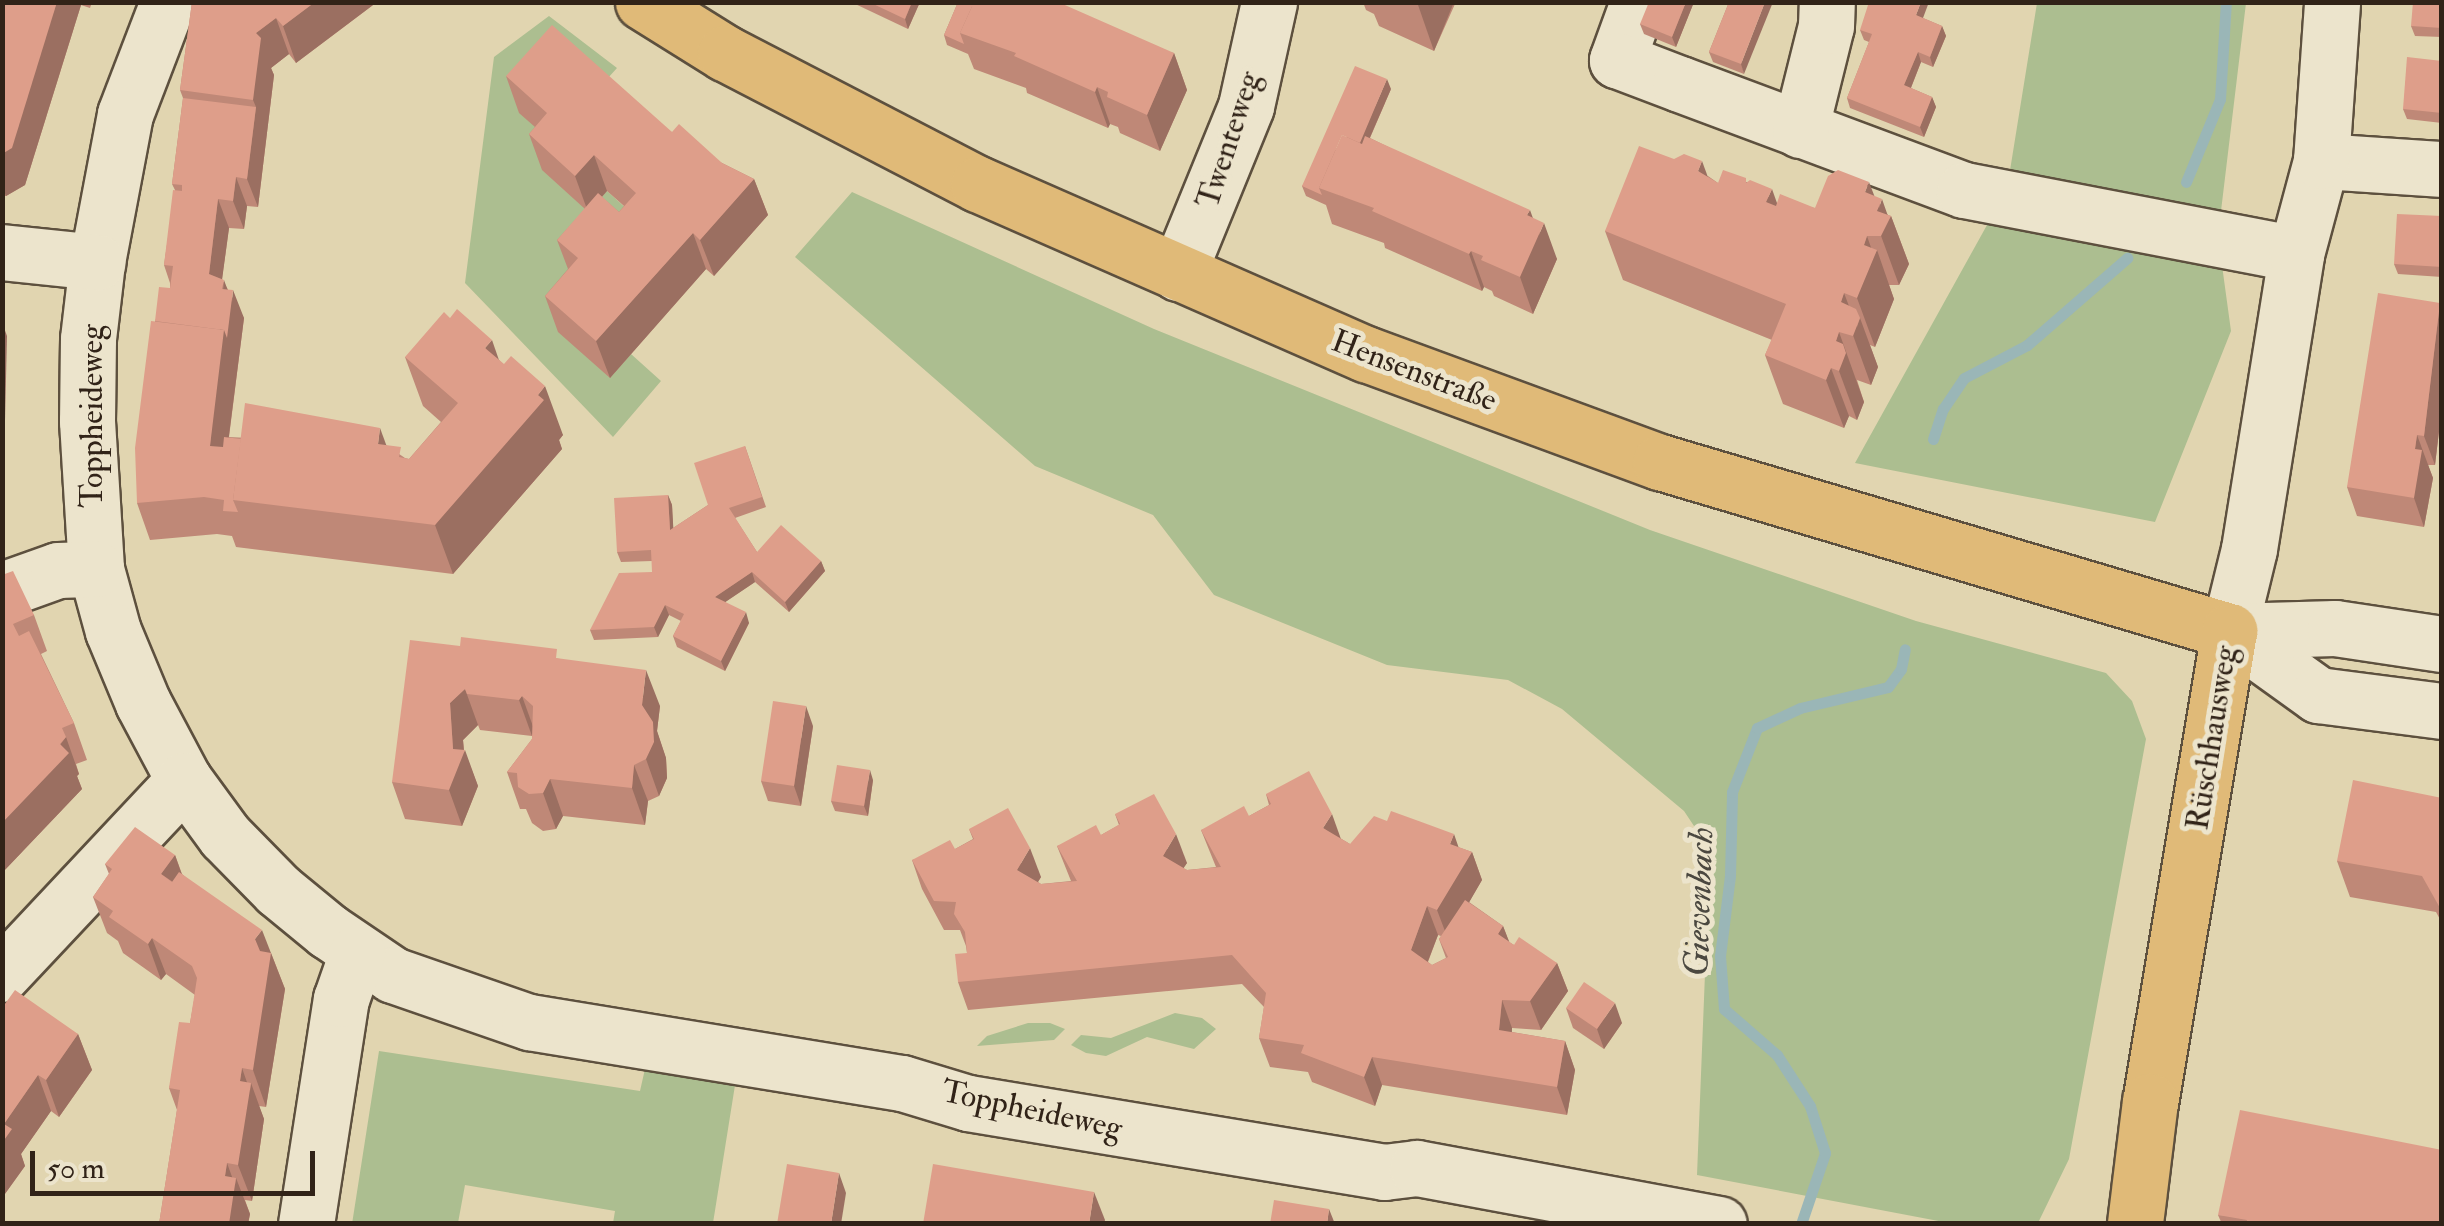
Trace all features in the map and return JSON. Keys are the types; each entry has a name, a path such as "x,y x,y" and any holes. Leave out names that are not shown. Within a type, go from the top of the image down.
{"main road":[{"name":"Hensenstraße","path":"643,2 847,118 978,184 1366,354 1660,462 2229,631"},
{"name":"Rüschhausweg","path":"2134,1224 2150,1101 2229,631"}],"street":[{"name":"Toppheideweg","path":"168,2 125,114 96,262 88,339 96,569 113,631 142,704 184,780 226,836 278,890 357,953 393,975 529,1022 902,1082 968,1102 1141,1132 1384,1172 1417,1168 1718,1224"},
{"name":"Twenteweg","path":"1178,273 1246,106 1268,2"},
{"path":"1638,2 1617,60 1964,190 2296,254"},
{"path":"1800,130 1826,26 1827,2"},
{"name":"Rüschhausweg","path":"2229,631 2249,549 2296,254 2321,161 2332,2"},
{"path":"2321,161 2442,169"},
{"path":"2,252 96,262"},
{"path":"2,590 58,570 96,569"},
{"path":"2229,631 2335,628 2442,644"},
{"path":"2229,631 2318,696 2442,711"},
{"path":"2,974 184,780"},
{"path":"306,1224 341,999 357,953"}],"green space":[{"path":"2037,3 2246,3 2218,236 2231,331 2155,522 1855,463 2007,189"},
{"path":"549,16 617,68 598,89 560,150 589,211 607,191 649,229 610,377 631,354 661,381 613,437 465,283 494,57"},
{"path":"852,192 1154,329 1650,530 1916,621 2106,673 2132,701 2146,739 2069,1159 2038,1223 1949,1223 1697,1175 1708,898 1700,835 1684,811 1562,709 1508,680 1387,665 1214,595 1153,515 1035,466 795,257"},
{"path":"1175,1013 1202,1018 1216,1029 1194,1049 1147,1037 1106,1056 1086,1053 1071,1045 1081,1035 1111,1038"},
{"path":"1028,1023 1050,1023 1065,1029 1054,1040 977,1046 987,1036"},
{"path":"379,1051 640,1091 647,1060 736,1079 713,1223 613,1223 615,1211 465,1185 458,1223 352,1224"}],"building":[{"path":"2,2 57,2 12,148 2,154"},
{"path":"192,2 315,2 283,26 276,18 256,33 261,38 253,100 180,90"},
{"path":"869,2 912,2 905,19"},
{"path":"958,2 974,2 960,33 964,44 944,35"},
{"path":"974,2 1058,2 1174,53 1147,115 1107,97 1108,92 1097,87 1095,92 1014,56 1016,53 960,33"},
{"path":"1649,2 1686,2 1672,37 1640,24"},
{"path":"1729,2 1765,2 1741,64 1709,52"},
{"path":"1869,2 1921,2 1916,15 1942,26 1930,57 1918,52 1904,85 1932,97 1920,127 1847,98 1872,34 1860,30"},
{"path":"2413,2 2442,2 2442,28 2411,26"},
{"path":"552,25 672,132 679,124 722,163 754,179 700,240 693,233 596,341 545,296 578,258 557,240 598,193 619,212 636,193 594,155 575,176 529,134 547,113 506,76"},
{"path":"2407,57 2442,61 2442,113 2403,109"},
{"path":"1355,66 1387,79 1360,143 1342,135 1319,188 1322,195 1302,186"},
{"path":"183,98 256,107 247,179 236,177 233,201 218,199 209,274 224,280 222,289 233,290 227,338 224,330 155,321 159,287 170,288 173,266 164,265 173,190 182,191 182,185 172,184"},
{"path":"1342,135 1362,144 1365,136 1530,210 1527,215 1544,223 1520,277 1481,260 1483,256 1471,251 1469,254 1372,211 1374,208 1319,188"},
{"path":"1639,146 1674,159 1684,154 1702,161 1698,171 1718,183 1723,170 1746,178 1746,183 1750,180 1772,189 1766,202 1776,206 1780,194 1815,208 1828,176 1838,170 1869,182 1865,192 1882,199 1877,211 1891,216 1881,236 1867,236 1864,245 1877,250 1857,298 1844,293 1841,302 1856,309 1860,318 1853,336 1839,332 1836,341 1843,344 1846,353 1839,371 1831,368 1826,380 1765,355 1786,304 1605,231"},
{"path":"2397,214 2442,216 2442,267 2394,264"},
{"path":"2378,293 2440,303 2424,436 2417,435 2415,449 2422,450 2414,498 2347,487"},
{"path":"457,309 492,340 485,348 504,364 511,356 545,386 538,395 544,400 435,525 233,500 245,403 380,428 378,444 401,447 399,457 409,459 458,403 405,357 444,312 450,318"},
{"path":"151,321 224,330 210,446 223,447 224,437 241,439 233,500 238,512 223,511 224,500 204,497 137,503 135,448"},
{"path":"745,446 762,497 729,508 757,552 781,525 821,561 785,602 752,572 715,597 746,612 721,661 673,636 684,614 665,605 654,627 590,630 619,573 652,572 651,550 617,552 614,498 668,495 670,530 708,505 694,463"},
{"path":"13,571 34,615 13,624 19,636 29,631 74,723 62,728 66,737 60,744 69,753 2,823 2,575"},
{"path":"461,637 557,649 556,658 646,670 642,705 653,722 654,742 646,759 634,765 632,788 550,779 543,793 529,794 518,787 517,773 507,772 532,739 533,706 522,696 519,700 467,694 465,689 450,703 453,749 465,750 449,790 392,782 410,640 460,646"},
{"path":"773,701 806,706 794,786 761,781"},
{"path":"837,765 870,770 864,806 831,801"},
{"path":"1309,771 1332,814 1323,828 1350,844 1374,816 1387,821 1391,811 1454,834 1450,844 1472,852 1437,910 1427,906 1411,950 1432,965 1448,957 1439,939 1465,900 1503,926 1498,934 1514,945 1519,937 1557,963 1530,1001 1502,1000 1499,1030 1565,1041 1557,1087 1372,1057 1364,1077 1301,1053 1304,1045 1259,1038 1266,993 1232,955 958,982 955,954 967,953 965,932 954,914 956,902 934,901 912,860 950,840 955,849 974,839 969,829 1008,808 1030,848 1017,870 1041,884 1077,881 1057,846 1096,825 1101,835 1120,824 1115,814 1154,794 1176,834 1163,856 1187,870 1221,867 1201,830 1244,806 1249,816 1271,804 1266,794"},
{"path":"2353,780 2442,798 2442,907 2422,876 2337,861"},
{"path":"135,827 175,855 161,874 172,882 179,872 262,930 255,939 260,951 271,953 253,1070 242,1068 240,1081 251,1083 238,1165 227,1163 225,1176 236,1178 229,1224 159,1224 180,1090 169,1088 179,1022 190,1023 197,978 192,966 152,938 148,944 109,917 113,911 93,897 112,869 105,864"},
{"path":"1584,982 1615,1003 1597,1029 1566,1008"},
{"path":"15,990 78,1034 46,1080 38,1075 4,1124 12,1129 2,1143 2,1008"},
{"path":"2240,1110 2442,1150 2442,1224 2246,1224 2247,1220 2218,1215"},
{"path":"787,1164 839,1173 831,1224 777,1224"},
{"path":"933,1164 1094,1192 1089,1224 923,1224"},
{"path":"1274,1200 1329,1209 1327,1224 1270,1224"}],"waterway":[{"name":"Gievenbach","path":"2186,182 2220,99 2226,2"},
{"name":"Gievenbach","path":"1933,439 1943,409 1964,378 2027,345 2127,258"},
{"name":"Gievenbach","path":"1801,1224 1825,1153 1810,1106 1777,1055 1724,1009 1720,956 1730,876 1732,792 1757,728 1800,708 1888,687 1901,669 1905,649"}]}
